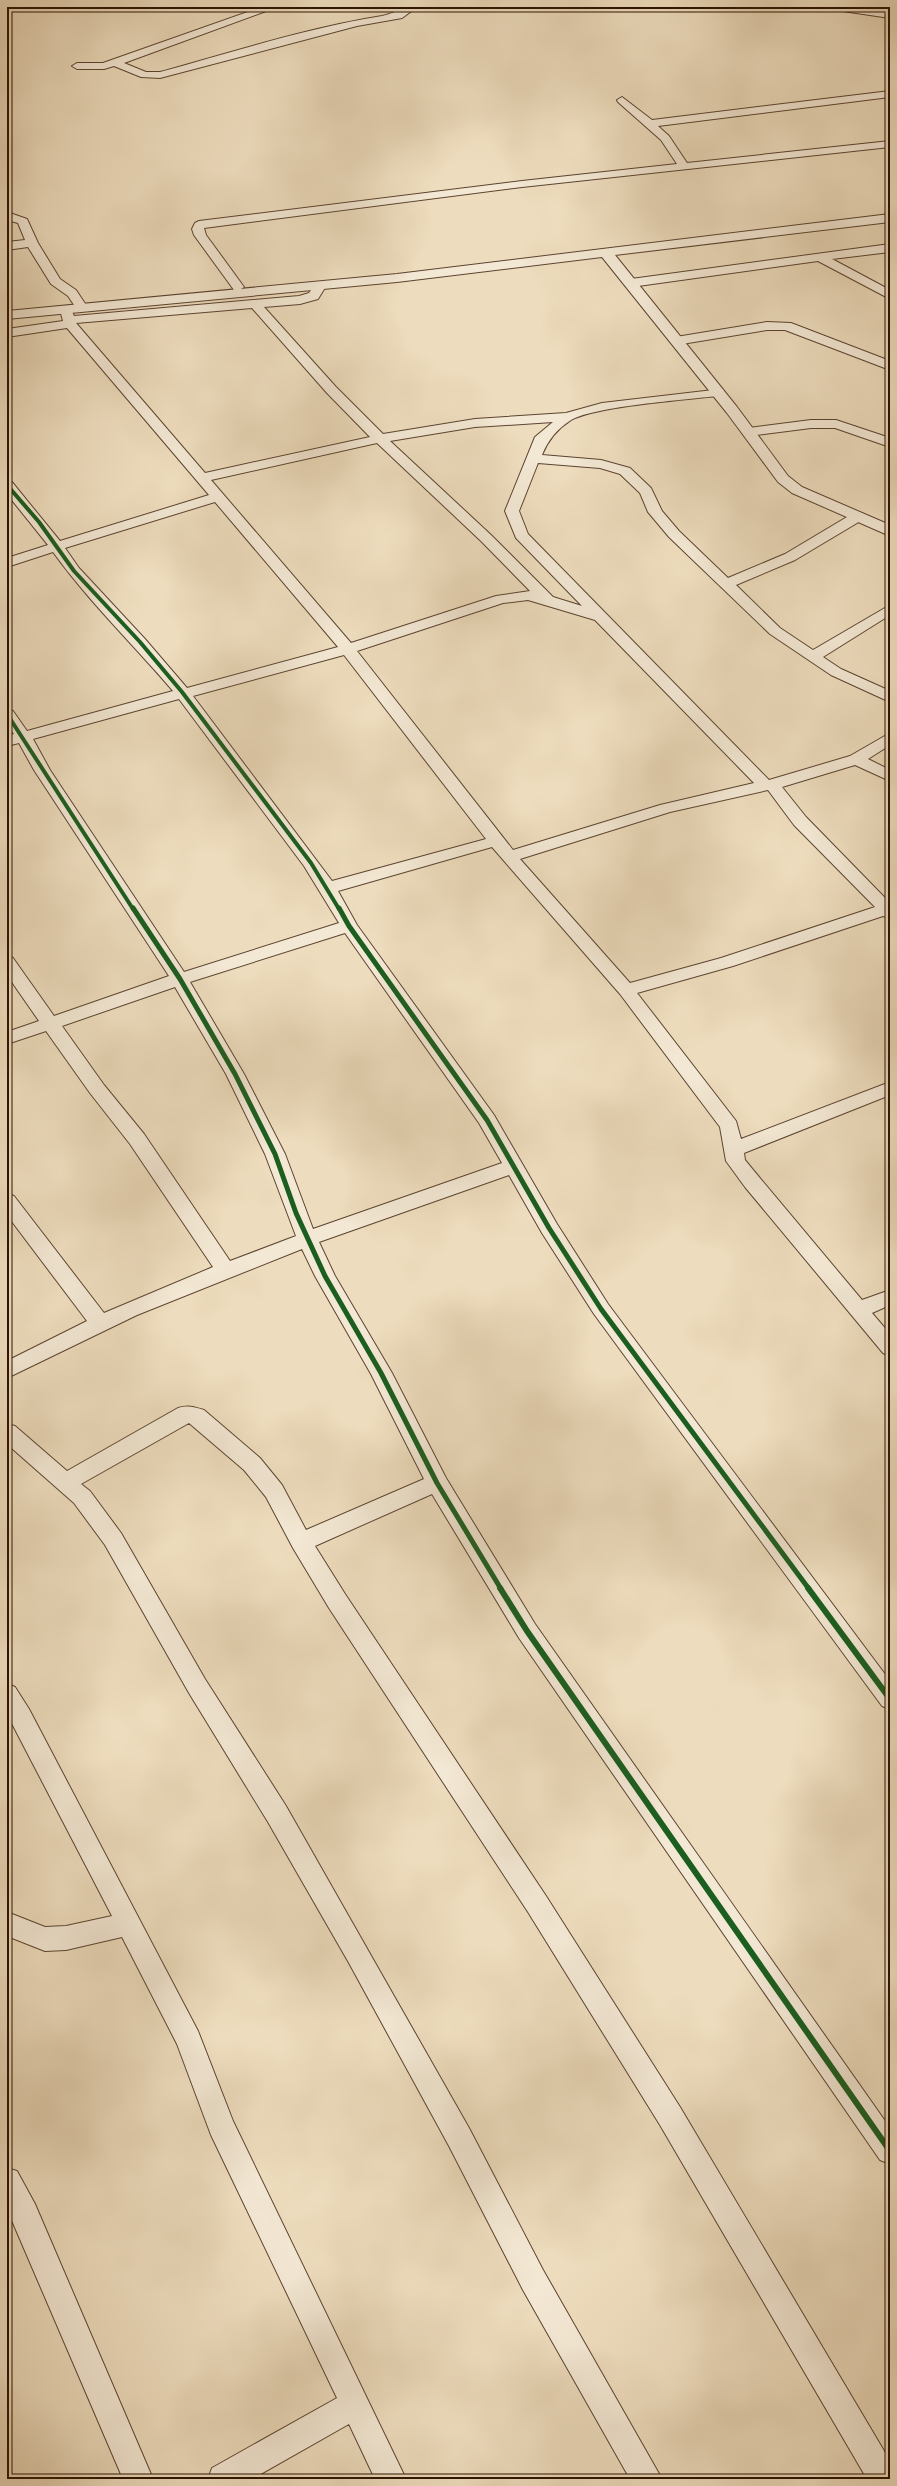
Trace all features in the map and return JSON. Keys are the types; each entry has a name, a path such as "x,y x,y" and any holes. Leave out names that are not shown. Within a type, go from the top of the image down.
{"street":[{"path":"77,66 95,67 113,62 272,7"},
{"path":"113,62 144,75 160,75 356,23 398,16 412,7"},
{"path":"836,7 890,15"},
{"path":"649,124 890,94"},
{"path":"622,100 665,138 684,166"},
{"path":"238,287 200,235 198,229 199,225 684,166 890,144"},
{"path":"7,216 23,221 32,243 54,281 72,293 82,308"},
{"path":"7,333 69,318 82,308 320,286 890,218"},
{"path":"7,246 32,243"},
{"path":"631,283 890,248"},
{"path":"606,253 718,392 749,432 770,463 792,487 890,531"},
{"path":"819,257 890,295"},
{"path":"7,315 69,318 256,305 306,299 314,296 320,286"},
{"path":"256,305 312,370 379,439 492,542 548,601"},
{"path":"69,318 202,478 348,649 496,841 511,856 626,990 730,1126 736,1162 890,1348"},
{"path":"676,340 767,326 787,326 890,366"},
{"path":"202,478 379,439 519,418 567,417 602,407 718,392"},
{"path":"567,417 542,437 512,511 515,523 521,535 769,786 800,821 888,911 727,962 626,990"},
{"path":"749,432 811,424 836,424 890,443"},
{"path":"533,458 601,464 625,471 646,491 655,512 674,534 775,631 836,672 890,697"},
{"path":"7,485 57,547 74,571 140,642 182,692 328,888 349,926 487,1120 515,1166 552,1233 601,1309 890,1699"},
{"path":"7,563 131,522 219,497"},
{"path":"726,584 790,557 857,517"},
{"path":"7,741 182,692 348,649 501,599 529,596 600,616"},
{"path":"812,657 890,609"},
{"path":"7,714 24,736 42,770 180,979 235,1074 275,1154 308,1240 325,1276 381,1373 437,1483 527,1632 744,1939 890,2151"},
{"path":"511,856 666,808 769,786 856,759 890,738"},
{"path":"856,759 890,776"},
{"path":"328,888 496,841"},
{"path":"7,1038 180,979 349,926"},
{"path":"7,962 97,1090 137,1139 226,1272"},
{"path":"733,1150 890,1088"},
{"path":"7,1370 101,1324 226,1272 308,1240 515,1166"},
{"path":"7,1201 101,1324"},
{"path":"859,1310 890,1297"},
{"path":"66,1482 177,1417 192,1414 232,1446 258,1471 274,1491 301,1542 455,1782 537,1904 662,2103 884,2479"},
{"path":"7,1432 82,1497 113,1539 197,1686 277,1814 459,2137 533,2280 647,2479"},
{"path":"301,1542 437,1483"},
{"path":"7,1694 21,1716 189,2040 221,2126 391,2479"},
{"path":"7,1924 45,1939 66,1938 129,1924"},
{"path":"7,2181 25,2214 138,2479"},
{"path":"223,2479 355,2404"}],"cycle path":[{"path":"7,485 39,522 74,571 140,642 182,692 311,863 328,888 349,926 487,1120 549,1228 601,1309 890,1699"},
{"path":"7,714 24,737 42,770 180,979 235,1074 275,1154 296,1213 325,1276 381,1373 437,1483 479,1554 527,1631 744,1939 890,2151"}]}
